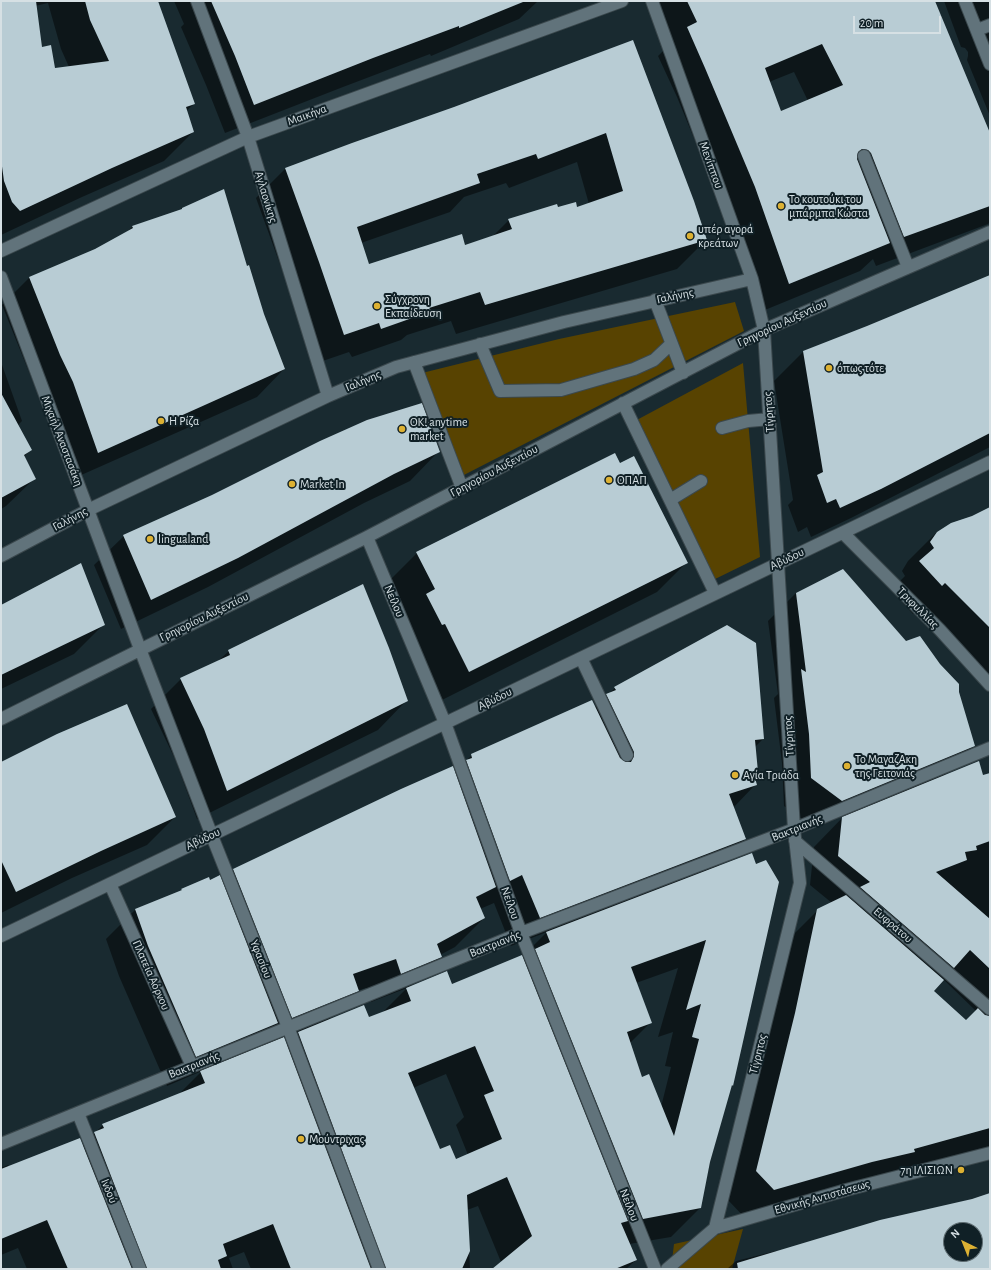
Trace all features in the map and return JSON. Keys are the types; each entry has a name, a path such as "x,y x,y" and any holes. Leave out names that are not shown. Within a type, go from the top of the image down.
{"street":[{"name":"Αγλαονίκης","path":"197,1 248,137 328,396"},
{"name":"Μαικήνα","path":"1,251 248,137 622,1"},
{"name":"Μενίππου","path":"652,1 752,279 764,330"},
{"path":"965,1 990,64"},
{"path":"977,30 990,25"},
{"path":"864,156 908,267"},
{"name":"Γρηγορίου Αυξεντίου","path":"1,719 367,537 764,330 990,232"},
{"name":"Μιχαήλ Αναστασάκη","path":"1,277 140,649"},
{"name":"Γαλήνης","path":"1,556 88,510 328,396 396,367 564,322 752,279"},
{"path":"655,300 682,372"},
{"name":"Τίγρητος","path":"715,1228 800,883 795,835 764,330"},
{"path":"480,344 500,391 561,390 634,369 654,360 671,344"},
{"path":"414,362 462,488"},
{"path":"623,403 715,594"},
{"path":"722,428 748,421 770,419"},
{"name":"Αβύδου","path":"1,936 990,462"},
{"path":"670,500 701,481"},
{"name":"Τριφυλλίας","path":"843,533 940,630 990,685"},
{"name":"Νείλου","path":"367,537 446,723 521,933 655,1269"},
{"name":"Υφασίου","path":"140,649 288,1027 379,1269"},
{"path":"581,658 627,755"},
{"name":"Βακτριανής","path":"1,1144 521,933 795,835 990,748"},
{"name":"Ευφράτου","path":"795,835 990,1009"},
{"name":"Πλατεία Αόρνου","path":"110,884 192,1066"},
{"name":"Ινδού","path":"78,1113 140,1269"},
{"name":"Εθνικής Αντιστάσεως","path":"667,1269 715,1228 846,1190 990,1153"}],"shaded area":[{"path":"735,302 744,331 462,476 422,373 559,339"},
{"path":"743,363 760,557 709,582 633,422"},
{"path":"743,1229 732,1269 671,1269 674,1244"}],"building":[{"path":"1,1 36,1 42,47 51,45 55,68 109,61 90,20 85,1 158,1 195,104 186,107 194,132 20,211 12,202 4,181 1,159"},
{"path":"211,1 523,2 459,28 459,26 373,58 254,105"},
{"path":"687,1 935,1 990,133 990,206 904,237 871,153 868,150 862,149 858,152 857,159 890,243 789,284 755,187 687,27 697,22","holes":["822,44 843,85 781,111 765,68"]},
{"path":"633,40 694,201 707,240 485,305 480,292 429,308 432,311 381,329 379,323 344,335 285,168","holes":["606,133 623,191 577,207 576,202 558,207 557,204 508,219 512,229 465,245 462,234 369,264 357,227 480,183 477,174 536,154 538,159"]},
{"path":"224,189 247,266 249,265 264,314 285,369 98,453 73,382 60,355 29,277 95,249 133,228 132,226 182,209"},
{"path":"990,275 990,433 881,489 840,508 836,499 827,503 817,475 823,472 803,351"},
{"path":"1,393 32,450 24,455 36,479 1,498"},
{"path":"422,403 440,452 394,474 238,558 151,600 123,535 212,495 320,441 367,420"},
{"path":"615,453 620,463 634,456 688,563 469,672 445,624 442,625 426,594 435,589 416,552"},
{"path":"990,507 990,628 945,583 942,586 919,561 934,548 930,542 937,532 951,523 972,516"},
{"path":"81,563 105,625 1,675 1,605"},
{"path":"843,569 906,641 920,636 940,664 959,684 959,692 975,746 842,801 811,778 809,734 801,669 806,672 796,593"},
{"path":"363,584 389,648 408,701 227,791 204,729 180,678 230,655 228,650"},
{"path":"727,625 756,643 764,739 755,740 758,772 755,778 757,785 729,794 746,839 540,918 522,875 510,881 466,760 472,758 471,754 592,700 620,758 626,762 631,762 634,752 606,694 616,690 614,687"},
{"path":"127,704 176,817 16,892 1,860 1,762 57,734"},
{"path":"979,761 983,775 990,773 990,841 976,846 977,850 965,852 967,860 936,872 990,919 990,969 970,950 954,968 860,887 870,882 838,856 842,817"},
{"path":"453,766 496,887 476,897 485,918 437,944 442,957 401,974 396,959 353,974 359,991 292,1018 233,869 401,789"},
{"path":"752,853 756,864 766,860 779,882 733,1086 732,1085 710,1162 701,1208 643,1219 535,949 550,942 546,932","holes":["706,940 686,1010 701,1004 692,1037 699,1039 674,1136 649,1074 642,1077 627,1032 652,1023 631,967"]},
{"path":"220,875 278,1023 196,1057 148,946 135,909 182,890 181,889 209,877 210,880"},
{"path":"846,895 944,980 934,991 966,1020 978,1008 985,1015 990,1016 990,1128 914,1149 915,1152 872,1162 774,1190 756,1171 795,1013 817,909"},
{"path":"522,955 628,1221 621,1223 637,1260 615,1269 492,1269 532,1236 507,1177 467,1195 470,1251 462,1269 386,1269 298,1032 364,1005 369,1017 411,1001 406,988 447,971 452,984","holes":["475,1046 494,1091 484,1095 502,1139 456,1159 450,1145 440,1149 408,1073"]},
{"path":"284,1037 371,1269 291,1269 273,1224 223,1244 227,1256 218,1260 221,1269 147,1269 94,1132 104,1128 102,1124 205,1083 200,1071"},
{"path":"80,1138 132,1269 68,1269 47,1220 1,1239 1,1169"},
{"path":"990,1193 990,1269 738,1269 737,1263 880,1220 972,1199"}],"place":[{"name":"Το κουτούκι του μπάρμπα Κώστα","path":"781,206"},
{"name":"υπέρ αγορά κρεάτων","path":"690,236"},
{"name":"Σύγχρονη Εκπαίδευση","path":"377,306"},
{"name":"όπως τότε","path":"829,368"},
{"name":"Η Ρίζα","path":"161,421"},
{"name":"OK! anytime market","path":"402,429"},
{"name":"ΟΠΑΠ","path":"609,480"},
{"name":"Market In","path":"292,484"},
{"name":"lingualand","path":"150,539"},
{"name":"Το ΜαγαζΑκη της Γειτονιάς","path":"847,766"},
{"name":"Αγία Τριάδα","path":"735,775"},
{"name":"Μούντριχας","path":"301,1139"},
{"name":"7η ΙΛΙΣΙΩΝ","path":"961,1170"}]}
